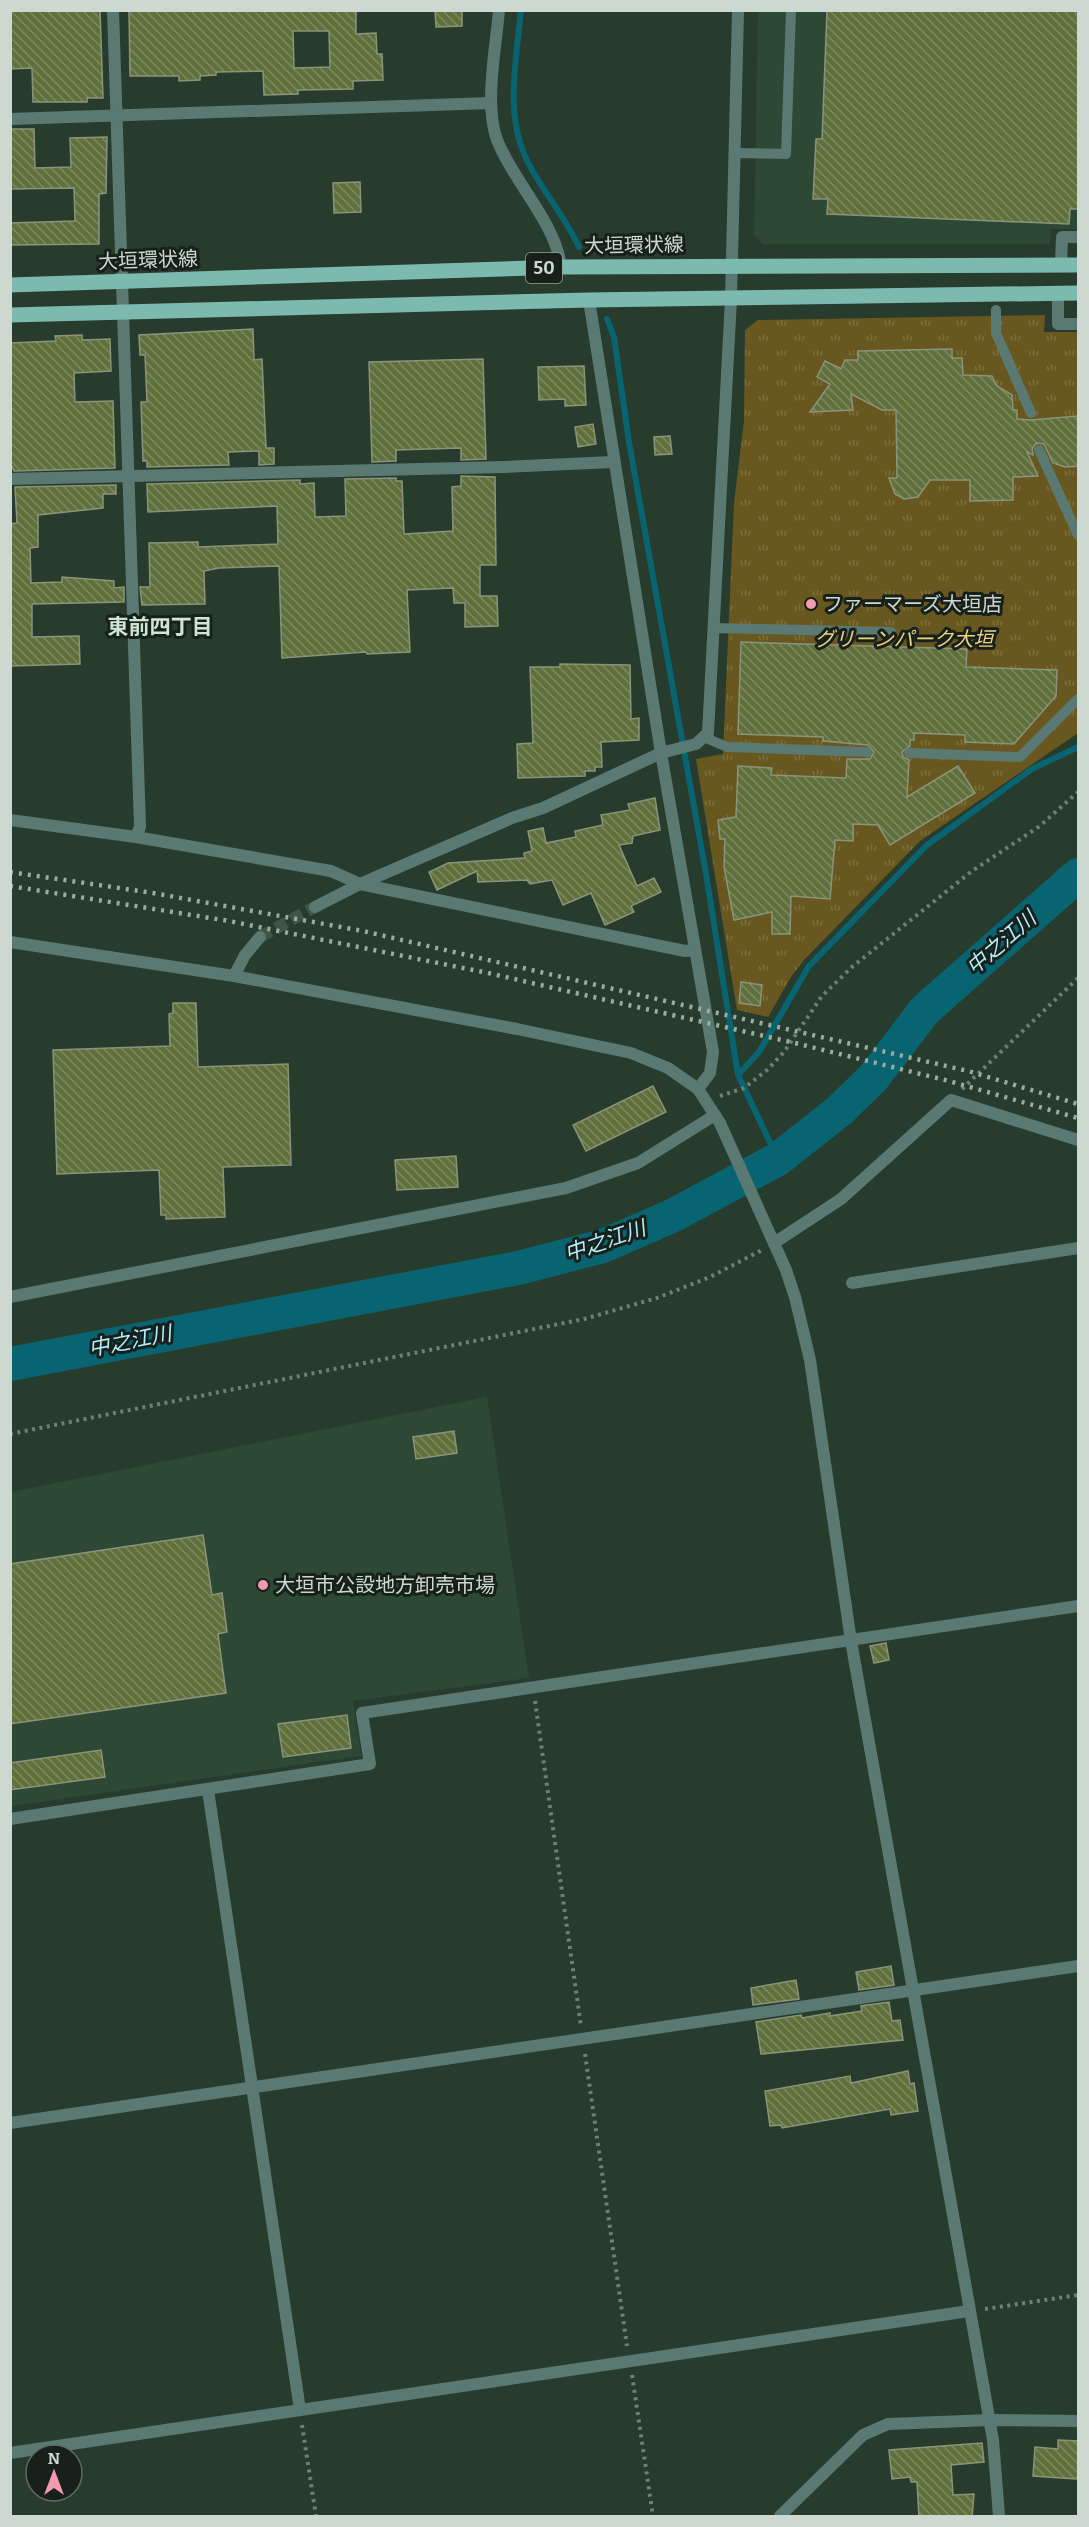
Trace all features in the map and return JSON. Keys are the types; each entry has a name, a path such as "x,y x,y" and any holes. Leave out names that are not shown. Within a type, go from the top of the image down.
{"main road":[{"name":"大垣環状線","path":"10,285 561,267 1078,265"},
{"name":"50","path":"10,315 122,310 589,300 1078,293"}],"street":[{"path":"113,10 124,283 122,310 140,827 136,837"},
{"path":"499,10 491,103 496,138 518,182 559,248 561,267"},
{"path":"315,907 360,884 512,818 543,808 665,752 701,741 714,628 731,298 738,10"},
{"path":"10,119 491,103"},
{"path":"1060,265 1062,237 1078,237"},
{"path":"1058,293 1058,324 1078,324"},
{"path":"589,300 613,462 665,752 713,1052 710,1073 701,1094"},
{"path":"10,479 504,467 613,462"},
{"path":"10,820 136,837 331,872 360,884 686,951 695,950"},
{"path":"234,976 245,955 260,938"},
{"path":"10,942 234,976 631,1053 668,1068 701,1094 718,1119 786,1270 810,1360 851,1641 911,1991 990,2420 999,2517"},
{"path":"774,1244 841,1199 951,1101 1078,1140"},
{"path":"10,1297 566,1188 638,1163 718,1119"},
{"path":"852,1283 1078,1248"},
{"path":"10,1818 370,1764 362,1713 1078,1606"},
{"path":"208,1790 254,2087 300,2410"},
{"path":"10,2123 1078,1966"},
{"path":"10,2453 969,2311"},
{"path":"780,2517 863,2435 888,2424 990,2420 1078,2421"}],"lane":[{"path":"734,153 786,154 791,10"},
{"path":"996,310 996,333 1031,413"},
{"path":"1039,450 1078,535"},
{"path":"714,628 891,632"},
{"path":"909,753 1020,757 1078,699"},
{"path":"701,741 727,747 867,752"}],"path":[{"path":"701,1094 744,1088 767,1070 784,1052 822,996 852,967 964,877 1040,826 1078,792"},
{"path":"951,1101 1078,978"},
{"path":"10,1434 584,1318 657,1298 710,1277 774,1244"},
{"path":"533,1688 653,2517"},
{"path":"969,2311 1078,2295"},
{"path":"300,2410 316,2517"}],"shaded area":[{"path":"758,11 1078,11 1078,229 1051,229 1050,244 763,244 754,235"},
{"name":"大垣市公設地方卸売市場","path":"487,1397 529,1678 353,1701 361,1756 11,1806 10,1492"}],"green space":[{"name":"グリーンパーク大垣","path":"1045,315 1044,332 1078,332 1078,733 920,841 804,960 791,977 768,1017 737,1010 696,759 723,754 734,503 744,421 745,330 758,320"}],"building":[{"path":"10,10 100,10 103,98 87,98 87,102 33,102 32,68 10,69"},
{"path":"129,10 356,10 356,34 376,33 377,54 382,54 383,80 353,81 353,89 298,90 298,94 264,95 263,71 216,72 216,75 200,76 200,80 179,81 179,76 130,76","holes":["293,31 329,31 330,67 294,68"]},
{"path":"435,10 462,10 462,26 436,27"},
{"path":"827,10 1078,10 1078,209 1070,209 1069,224 827,214 828,199 813,199 816,139 822,139"},
{"path":"10,129 34,129 35,168 71,167 70,138 107,137 106,193 99,194 99,244 10,245 10,223 75,221 74,188 10,189"},
{"path":"360,182 361,212 334,213 333,183"},
{"path":"253,329 254,360 262,359 266,448 274,448 274,464 259,465 259,451 228,452 229,465 147,467 147,461 143,461 141,402 147,402 145,355 140,355 139,335"},
{"path":"82,335 82,340 110,339 111,371 74,373 75,402 113,401 115,468 14,471 10,462 10,343 56,341 55,336"},
{"path":"952,349 952,358 962,358 963,375 992,376 997,386 1012,395 1013,410 1017,410 1017,419 1078,416 1078,466 1065,467 1053,463 1044,444 1036,443 1032,449 1033,455 1027,452 1038,476 1013,477 1013,500 970,501 970,480 930,480 918,497 904,499 895,494 889,478 897,478 896,410 882,410 851,394 853,410 810,412 830,384 817,377 825,361 841,369 845,360 858,360 858,351"},
{"path":"483,359 486,459 461,460 461,448 396,450 396,461 372,462 369,362"},
{"path":"584,366 586,405 565,406 565,399 539,400 538,367"},
{"path":"593,424 596,444 578,447 575,427"},
{"path":"670,436 672,454 655,455 654,437"},
{"path":"461,476 495,477 496,565 480,565 480,596 497,596 498,626 465,627 465,603 454,603 453,588 407,590 410,652 367,654 366,652 282,658 279,566 219,568 204,571 205,604 142,605 140,587 150,587 149,543 198,542 198,547 278,544 277,506 148,512 147,484 300,480 300,484 314,483 315,517 346,516 345,479 396,478 396,481 402,481 404,534 453,531 452,487 461,486"},
{"path":"116,485 116,494 103,494 103,508 38,515 38,547 30,548 31,583 62,582 62,577 114,581 114,588 124,587 124,602 32,604 32,637 79,636 80,664 10,666 10,524 17,523 15,487"},
{"path":"741,642 967,649 966,667 1057,670 1056,696 1014,744 965,742 965,735 914,733 914,740 910,740 910,746 902,752 903,757 909,760 907,797 958,766 975,793 890,845 878,825 853,824 853,841 835,840 830,899 791,896 790,934 772,934 772,912 734,920 724,867 725,839 720,839 718,820 736,817 738,766 772,768 771,775 846,778 847,759 870,759 874,752 868,745 823,741 823,737 738,734"},
{"path":"560,664 630,665 631,719 639,718 639,740 601,742 602,767 595,767 595,771 585,771 585,776 518,778 517,744 533,743 530,667 560,667"},
{"path":"655,798 660,830 633,836 632,843 619,845 637,886 654,878 661,892 631,906 634,912 605,925 591,893 563,905 552,880 530,884 527,880 478,882 477,871 437,890 429,872 448,863 525,858 524,853 532,851 528,831 543,828 546,843 576,837 575,831 603,825 601,815 630,810 628,804"},
{"path":"741,982 762,985 760,1006 739,1003"},
{"path":"173,1003 196,1003 198,1067 288,1064 291,1165 223,1167 225,1217 166,1219 166,1215 161,1215 159,1170 57,1174 53,1050 170,1046 169,1014 173,1013"},
{"path":"653,1086 666,1112 586,1151 573,1125"},
{"path":"456,1156 458,1187 397,1190 395,1160"},
{"path":"454,1431 457,1453 416,1459 413,1437"},
{"path":"203,1535 212,1595 222,1593 227,1632 218,1634 226,1693 10,1724 10,1564"},
{"path":"886,1643 889,1660 874,1663 870,1646"},
{"path":"347,1715 351,1748 283,1757 278,1724"},
{"path":"101,1750 105,1777 10,1790 10,1763"},
{"path":"891,1966 894,1985 859,1990 856,1972"},
{"path":"796,1980 799,1999 753,2005 751,1988"},
{"path":"889,2002 892,2021 900,2020 903,2040 761,2054 756,2022 801,2015 802,2018 830,2013 830,2016 862,2011 861,2006"},
{"path":"908,2071 910,2084 914,2083 918,2111 891,2115 890,2109 782,2128 781,2125 770,2126 765,2091 850,2076 851,2083"},
{"path":"1058,2440 1078,2441 1078,2476 1076,2479 1033,2476 1035,2447 1058,2449"},
{"path":"982,2443 984,2462 951,2465 953,2495 974,2494 972,2517 919,2517 917,2482 911,2482 910,2477 892,2479 889,2450"}],"waterway":[{"path":"521,10 514,91 517,131 522,150 531,168 579,247"},
{"path":"607,319 614,337 629,442 706,874 738,1075 778,1159"},
{"path":"738,1075 759,1052 809,966 927,845 1032,769 1078,747"},
{"name":"中之江川","path":"10,1364 518,1268 603,1246 674,1215 778,1159 839,1111 873,1078 925,1010 1078,875"}],"tunnel":[{"path":"260,937 315,907"}],"railway":[{"path":"10,872 153,893 363,931 968,1071 1078,1104"},
{"path":"10,886 229,921 488,973 795,1043 949,1081 1078,1118"}],"place":[{"name":"ファーマーズ大垣店","path":"811,604"},
{"name":"大垣市公設地方卸売市場","path":"263,1585"}],"district":[{"name":"東前四丁目","path":"160,627"}]}
